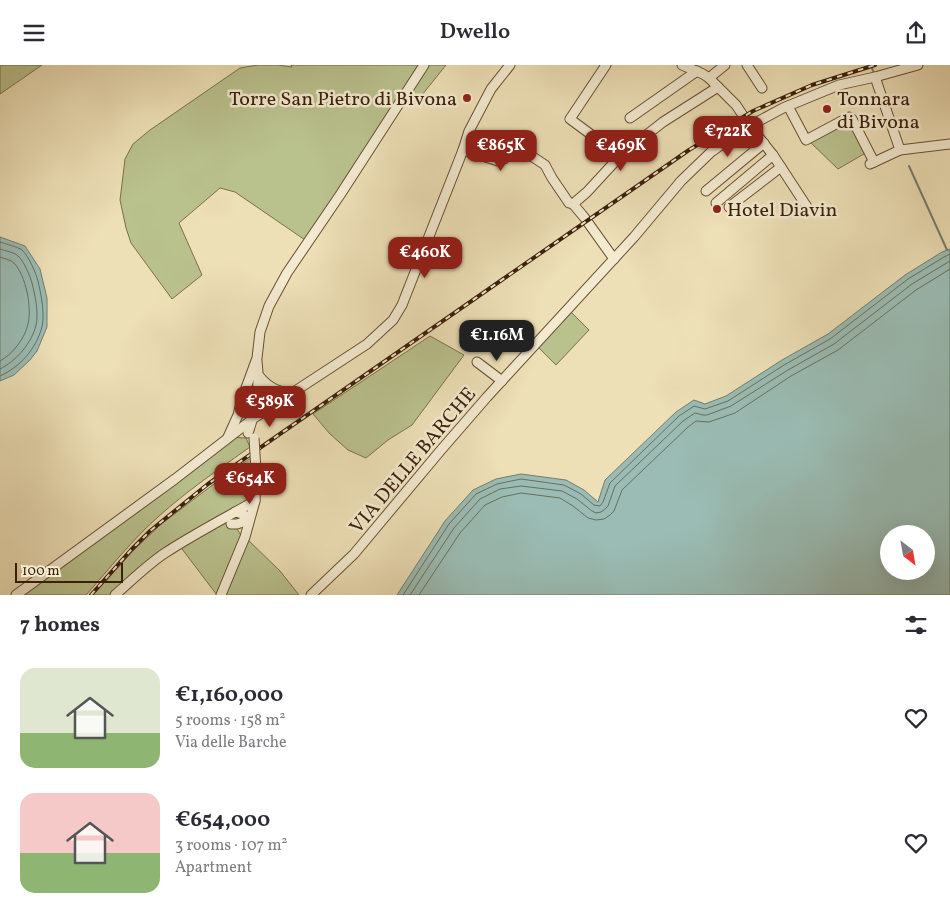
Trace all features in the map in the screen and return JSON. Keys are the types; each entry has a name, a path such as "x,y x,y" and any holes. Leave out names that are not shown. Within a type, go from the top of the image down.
{"street":[{"path":"221,595 243,541 255,501 256,470 251,435 255,423 258,399 259,376 257,358 260,333 269,306 288,273 424,65"},
{"path":"16,595 175,479 236,431 255,423 266,410 367,344 393,320 402,305 469,131 491,89 510,65"},
{"path":"606,65 570,119 620,156"},
{"path":"682,65 710,78 736,105 747,128 764,143 809,210"},
{"path":"710,78 725,65"},
{"path":"747,65 762,87"},
{"name":"VIA DELLE BARCHE","path":"311,595 354,554 502,381 614,259 681,181 711,152 747,128 788,106 839,85 918,65"},
{"path":"630,118 697,71"},
{"path":"875,77 900,150"},
{"path":"573,204 587,192 620,156 663,122 718,87"},
{"path":"788,106 806,141 849,117 852,119 872,163 900,150 950,144"},
{"path":"706,191 764,143"},
{"path":"463,150 498,161 504,159 509,152 515,151 533,157 545,165 569,203 573,204 584,217 614,259"},
{"path":"716,203 773,155"},
{"path":"729,207 781,167"},
{"path":"228,437 238,415 257,358"},
{"path":"477,362 502,381"},
{"path":"259,376 266,384 276,390 290,394"},
{"path":"243,396 255,423"},
{"path":"236,431 251,435"},
{"path":"115,595 164,553 255,501"},
{"path":"235,512 242,513 250,520"},
{"path":"219,521 237,524 250,520"},
{"path":"231,523 239,530 243,541"}],"green space":[{"path":"0,65 42,65 0,94"},
{"path":"258,65 292,67 291,65 446,65 414,105 402,99 308,242 235,192 220,188 179,223 202,275 172,299 131,243 120,200 125,159 133,144 150,130 240,68"},
{"path":"849,117 869,151 838,169 808,140"},
{"path":"571,312 589,330 556,365 538,347"},
{"path":"430,336 464,355 412,425 388,440 366,458 348,450 330,434 313,414"},
{"path":"228,437 246,438 250,447 192,489 149,525 86,595 16,595"},
{"path":"251,458 255,501 220,521 235,526 243,540 245,537 280,571 299,595 217,595 179,545 115,595 93,595 160,525"}],"water":[{"path":"0,237 25,246 40,269 47,298 47,327 37,351 30,360 14,375 0,381"},
{"path":"950,249 950,595 397,595 445,521 473,490 496,479 521,474 566,480 584,490 598,502 605,480 676,412 694,400 705,404 726,396 782,360 828,334 905,275"}],"waterway":[{"path":"871,65 873,71"},
{"path":"909,166 947,250"}],"railway":[{"path":"91,595 150,531 208,484 689,150 753,111 812,85 875,65"}],"place":[{"name":"Torre San Pietro di Bivona","path":"467,98"},
{"name":"Tonnara di Bivona","path":"827,109"},
{"name":"Hotel Diavin","path":"717,209"}]}
